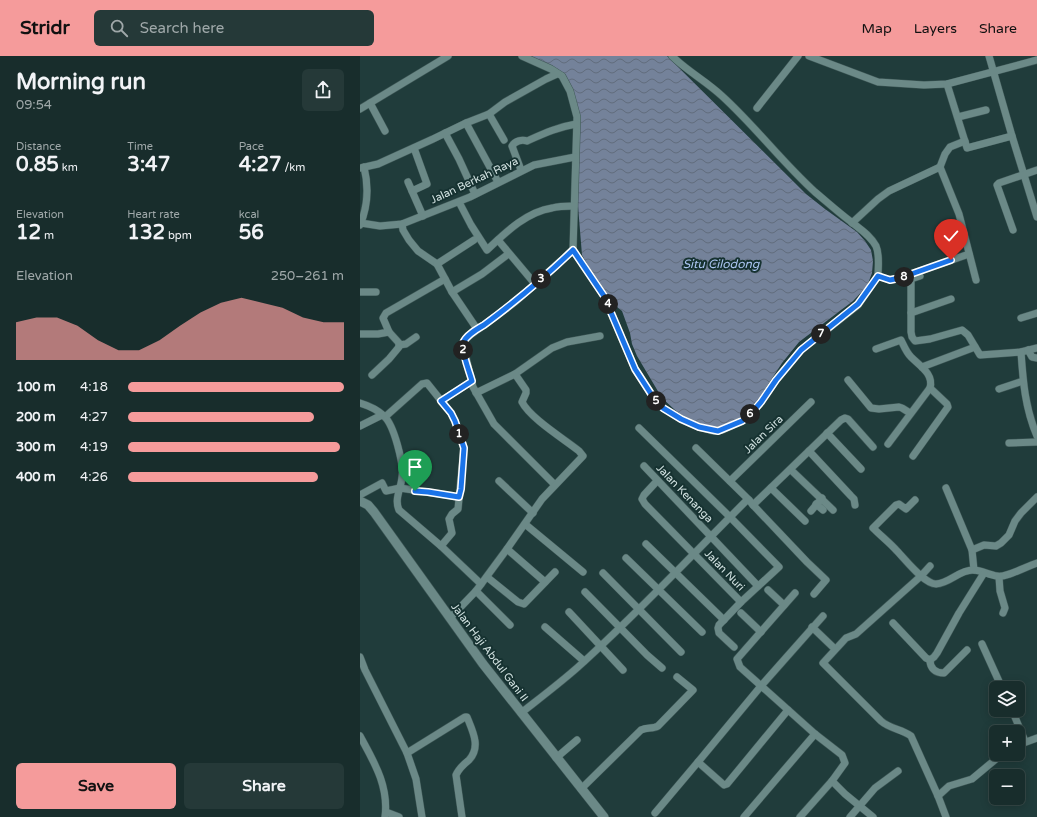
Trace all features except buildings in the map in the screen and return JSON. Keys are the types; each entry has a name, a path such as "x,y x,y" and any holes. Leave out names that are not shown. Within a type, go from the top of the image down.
{"street":[{"path":"360,109 448,56"},
{"path":"522,56 551,69 562,76 570,91 577,117 573,250 604,296 635,369 655,400 663,408 681,419 699,427 718,431 742,421 749,416 801,350 858,304 878,276 879,256 877,247 868,235 827,202 785,162 722,95 680,64 672,56"},
{"path":"757,108 798,56"},
{"path":"809,56 878,82 908,85 947,84 1037,60"},
{"path":"989,56 1037,217"},
{"path":"360,224 367,202 368,187 362,167 378,164 466,123 489,114 505,102 558,74"},
{"path":"947,84 966,147 970,148 1012,136"},
{"path":"370,103 385,131"},
{"path":"958,117 986,110"},
{"path":"489,114 504,140"},
{"path":"466,123 498,182"},
{"path":"521,170 512,146 514,143 522,140 526,141 555,129 576,124"},
{"path":"445,133 475,194"},
{"path":"852,223 889,191 940,167 950,148 965,141"},
{"path":"412,191 427,184 414,148"},
{"name":"Jalan Berkah Raya","path":"360,224 380,226 402,224 459,202 521,170 534,165 575,157"},
{"path":"940,167 959,214 976,280"},
{"path":"1013,230 997,185 1037,170"},
{"path":"408,182 423,216"},
{"path":"459,202 485,249 487,250 515,225 531,215 551,208 574,206"},
{"path":"402,224 403,230 418,251 437,264 452,292 477,330"},
{"path":"437,264 474,240"},
{"path":"498,240 535,284"},
{"path":"554,484 494,424 476,393 463,345 464,341 515,302 573,250"},
{"path":"878,276 890,280 900,278 969,254"},
{"path":"452,292 482,274 507,255"},
{"path":"936,270 911,280 911,332 915,341 930,339 962,330 968,335 980,355 1024,351 1037,348"},
{"path":"399,345 396,339 389,332 383,318 386,313 445,279"},
{"path":"360,292 376,292"},
{"path":"911,313 951,299"},
{"path":"1021,318 1037,313"},
{"path":"360,334 378,334 389,332"},
{"path":"476,393 515,374 547,351 559,345 573,340 600,336"},
{"path":"399,345 406,344 416,337"},
{"path":"876,349 901,340 910,356 922,367 932,383 930,388 888,444"},
{"path":"372,375 394,354 399,345"},
{"path":"922,367 975,347"},
{"path":"1024,351 1032,357 1037,358"},
{"path":"1024,351 1023,381 1029,416 1037,436"},
{"path":"450,618 476,591 487,577 554,484 583,456 579,450 538,419 524,405 522,402 526,390 515,374"},
{"path":"848,380 871,408 879,409 898,407 910,413"},
{"path":"441,401 472,381"},
{"path":"999,389 1023,381"},
{"path":"360,426 384,416 424,383 429,385 451,413 464,448 461,489 458,509 452,514 449,520 452,533 441,546"},
{"path":"913,456 948,407 947,404 930,388"},
{"name":"Jalan Sira","path":"730,481 810,402"},
{"path":"360,404 374,408 384,416 395,442 402,464 402,479 396,502 399,510 441,546 481,584"},
{"path":"751,503 791,470 827,433 845,418 848,419 874,447"},
{"path":"640,428 730,516 778,568 741,602 719,625 718,631 734,647"},
{"path":"827,433 861,469"},
{"path":"1009,443 1037,442"},
{"path":"696,448 826,580 814,594"},
{"path":"809,451 854,499 855,505"},
{"name":"Jalan Kenanga","path":"644,466 758,586"},
{"path":"791,470 819,501 833,510"},
{"path":"499,481 533,513"},
{"name":"Jalan Nuri","path":"657,481 644,495 642,499 645,504 741,602"},
{"path":"360,495 381,483 386,491 400,488 459,497"},
{"path":"771,488 805,521"},
{"path":"946,488 972,550 974,570"},
{"path":"972,550 984,545 996,546 1001,543 1010,535 1015,522 1021,513 1037,497"},
{"path":"915,500 906,509 899,504 896,505 873,528 921,576 932,583 936,584 946,581 961,573 974,570 999,577 1037,563"},
{"name":"Jalan Haji Abdul Gani II","path":"360,501 368,505 377,516 450,618 521,713 604,817"},
{"path":"521,713 581,664 658,590 746,501 751,503"},
{"path":"819,501 823,510"},
{"path":"811,510 819,501"},
{"path":"526,524 583,572"},
{"path":"646,544 724,620"},
{"path":"507,549 545,582"},
{"path":"626,558 702,632"},
{"path":"930,566 921,576 856,634 846,638 824,662 824,665 881,721 892,728 911,736 946,817"},
{"path":"487,577 518,602 524,604 555,572"},
{"path":"603,573 681,652"},
{"path":"930,660 938,653 959,614 984,573"},
{"path":"999,577 1000,591 1005,608 1003,613"},
{"path":"768,590 784,605"},
{"path":"476,591 510,625"},
{"path":"585,592 647,655 662,668"},
{"path":"795,593 737,659 740,667 815,734 842,755 844,759 845,763 800,817"},
{"path":"569,612 623,670"},
{"path":"741,613 761,632"},
{"path":"655,814 761,686 823,616"},
{"path":"893,623 926,658 930,660"},
{"path":"545,627 581,664"},
{"path":"812,627 835,649"},
{"path":"982,644 999,681"},
{"path":"930,660 930,665 932,668 942,674 967,650"},
{"path":"360,658 362,672 407,753 416,779 422,817"},
{"path":"581,789 641,730 658,726 693,690 677,677"},
{"path":"698,762 724,785 727,784 788,710"},
{"path":"407,753 465,717 467,718 473,730 476,746 473,755 456,775 462,817"},
{"path":"1015,717 1026,741 1037,738"},
{"path":"744,817 815,734"},
{"path":"360,736 384,786 386,814 399,817"},
{"path":"556,758 578,740"},
{"path":"938,796 949,786 972,779 994,761"},
{"path":"850,817 876,788 898,771"},
{"path":"832,780 845,794 873,817"}],"water":[{"name":"Situ Cilodong","path":"531,56 667,56 806,194 857,232 871,250 873,261 872,273 867,286 853,301 799,342 782,363 758,400 745,414 730,424 717,429 691,422 662,398 637,356 622,311 612,303 582,255 578,206 574,96 551,67"}],"route":[{"path":"415,491 459,497 464,448 455,421 451,413 441,401 472,381 464,355 464,341 515,302 573,250 604,296 635,369 655,400 663,408 681,419 699,427 718,431 728,428 749,416 801,350 849,313 866,296 878,276 890,280 900,278 951,260"}]}
